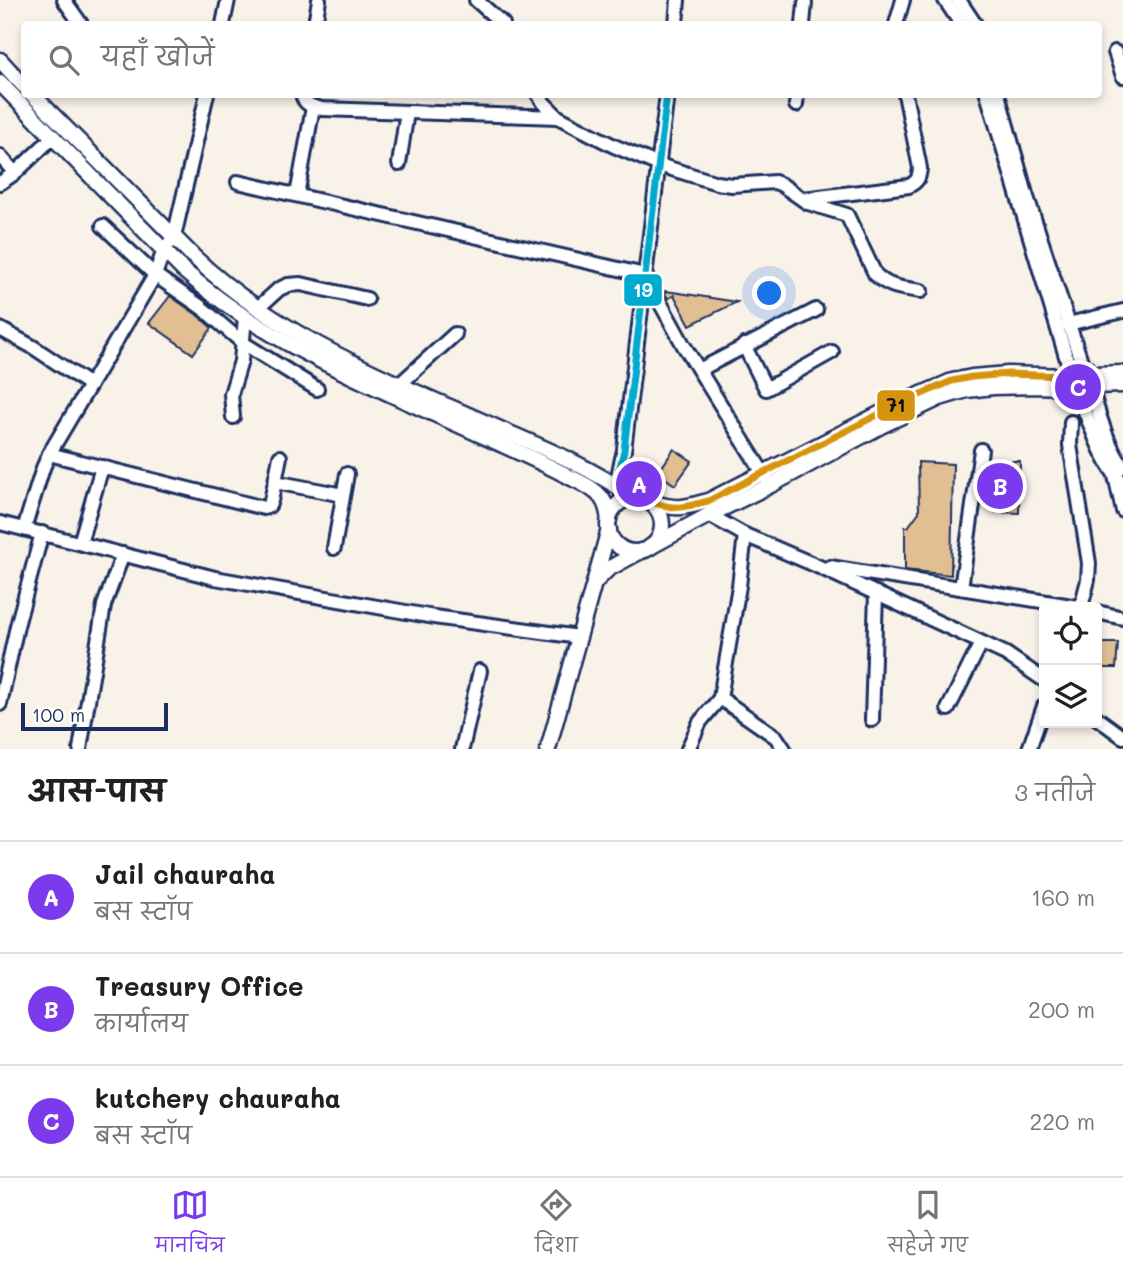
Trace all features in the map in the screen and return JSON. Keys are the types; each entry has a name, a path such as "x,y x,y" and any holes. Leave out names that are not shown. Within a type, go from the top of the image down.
{"main road":[{"path":"0,60 21,83"},
{"path":"0,83 183,270 205,290 245,317 345,373 538,460 592,489 603,498 608,508 612,538 625,549 634,551 647,548 657,541 661,533 661,516 651,502"},
{"path":"38,98 213,276 258,308 350,362 537,445 616,485 634,498"},
{"path":"548,749 612,512 617,504 634,498 674,509 690,506 767,479 940,398 967,390 1080,381 1123,373"},
{"path":"1080,381 1123,385"},
{"path":"595,583 608,569 709,515 767,479"}],"street":[{"path":"64,0 79,21"},
{"path":"224,21 228,0"},
{"path":"315,21 319,0"},
{"path":"476,0 500,21"},
{"path":"897,21 904,0"},
{"path":"945,0 959,21"},
{"path":"959,0 973,21"},
{"path":"677,21 681,1"},
{"path":"803,21 806,3"},
{"path":"1115,52 1123,76"},
{"path":"24,529 49,454 155,275 164,250 174,237 207,98"},
{"path":"303,98 304,102 322,109 558,117"},
{"path":"541,98 558,117 614,146 659,164 717,183 732,185 775,181 815,206 847,215 875,274 891,286 921,292"},
{"path":"616,485 624,450 667,98"},
{"path":"803,199 909,186 916,182 920,168 906,98"},
{"path":"988,98 1080,381 1121,473 1123,510"},
{"path":"999,98 1026,194 1068,324 1080,381"},
{"path":"297,195 313,107"},
{"path":"399,164 407,112"},
{"path":"0,183 15,173 52,138"},
{"path":"0,156 15,173"},
{"path":"238,183 645,275 767,479"},
{"path":"103,226 155,275 201,307 243,343 317,389"},
{"path":"258,308 279,289 288,285 301,284 367,299"},
{"path":"699,369 816,310"},
{"path":"1068,324 1123,311"},
{"path":"233,417 231,394 242,361 245,317"},
{"path":"0,329 33,347 90,385"},
{"path":"400,384 455,334"},
{"path":"744,345 766,389 832,352"},
{"path":"1070,422 1070,445 1090,563 1081,602"},
{"path":"961,588 981,450"},
{"path":"49,454 264,508 269,506 271,501 280,457"},
{"path":"80,543 102,467"},
{"path":"334,548 347,474"},
{"path":"275,482 343,495"},
{"path":"709,515 745,535 816,565 1006,654 1039,677"},
{"path":"0,523 215,578 434,617 579,636"},
{"path":"0,704 17,625 42,533"},
{"path":"688,749 701,722 720,698 745,535"},
{"path":"80,749 104,605 123,554"},
{"path":"816,565 1049,602"},
{"path":"872,720 876,593"},
{"path":"1102,613 1123,618"},
{"path":"948,709 981,642"},
{"path":"462,749 480,671"},
{"path":"720,698 776,737 784,749"},
{"path":"1029,749 1039,720"},
{"path":"1102,722 1123,737"}],"building":[{"path":"664,291 737,302 690,325 674,295 668,299"},
{"path":"170,296 212,328 193,354 149,323"},
{"path":"674,449 692,461 675,485 658,473"},
{"path":"996,461 1020,461 1019,513 995,512 994,492 988,485 989,465 996,464"},
{"path":"918,462 953,464 951,575 905,570 905,527 908,527 919,512"},
{"path":"1102,643 1118,643 1116,668 1102,668"}],"transit line":[{"name":"19","path":"616,485 624,450 667,98"},
{"name":"71","path":"651,502 680,507 708,501 901,403 952,381 1008,374 1066,376 1074,368 1082,367 1088,369 1092,375 1093,390 1088,395 1074,396 1066,387 1066,376"}],"place":[{"name":"kutchery chauraha","path":"1078,387"},
{"name":"Jail chauraha","path":"639,484"},
{"name":"Treasury Office","path":"1000,486"}]}
